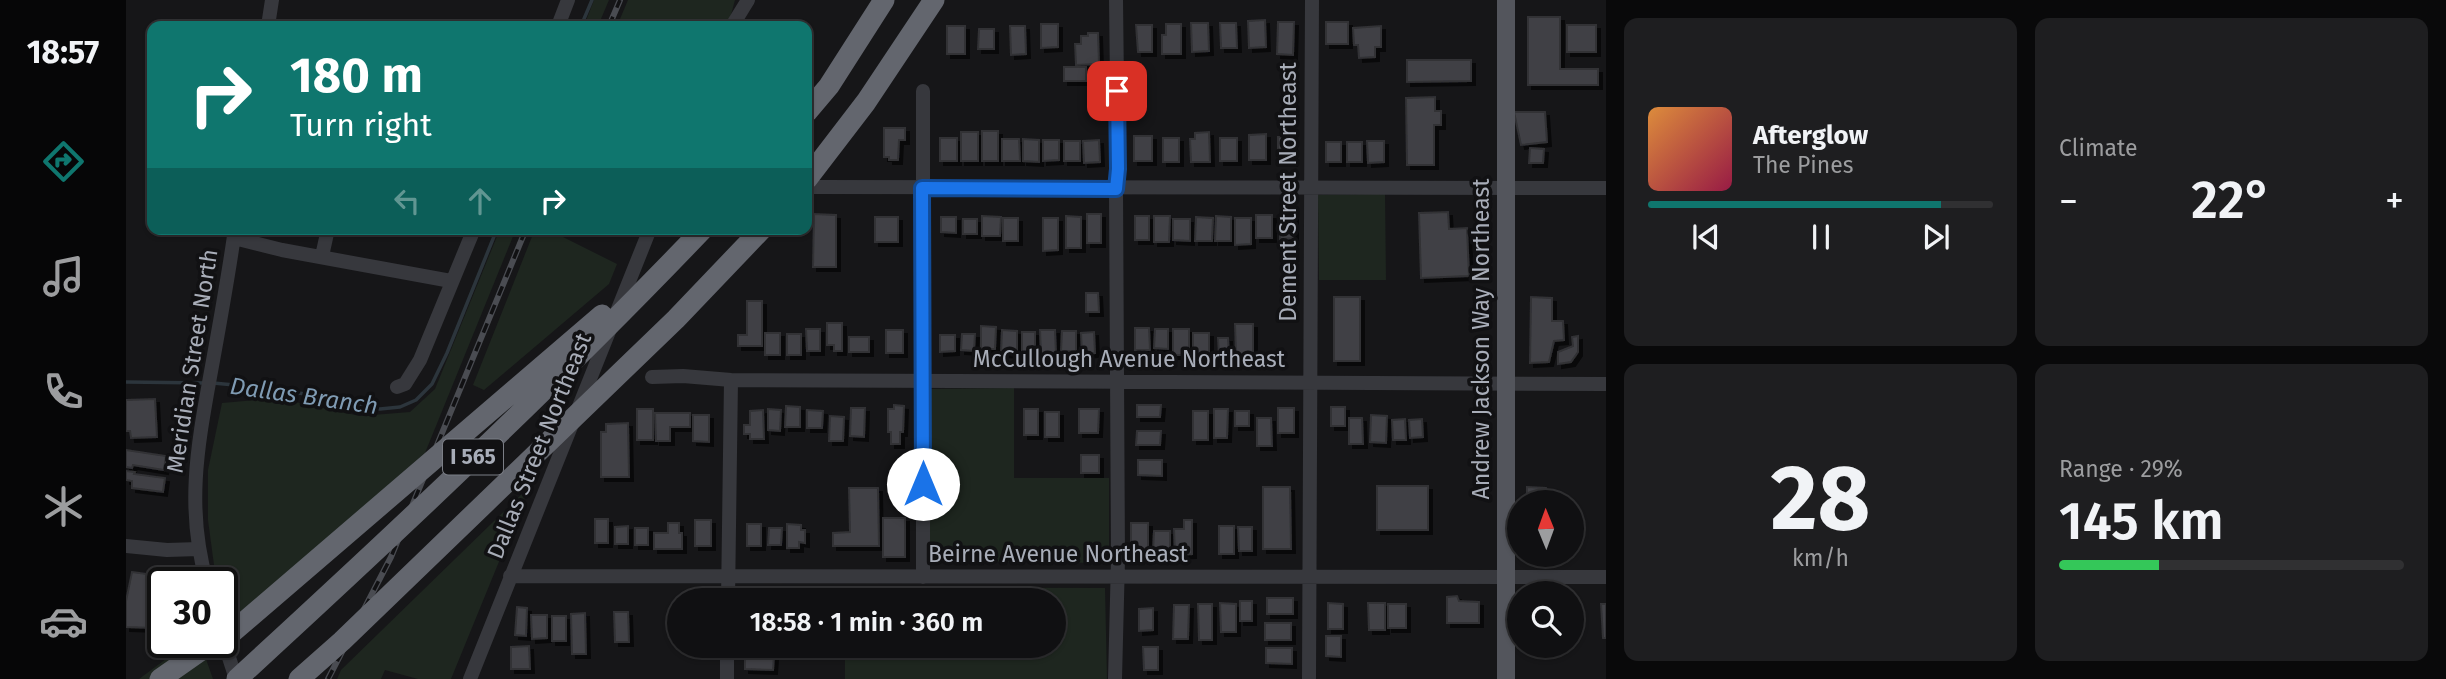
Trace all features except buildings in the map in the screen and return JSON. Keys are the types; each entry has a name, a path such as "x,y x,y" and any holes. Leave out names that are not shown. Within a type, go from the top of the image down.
{"highway":[{"path":"812,107 829,86 884,0"},
{"path":"812,173 866,102 934,0"},
{"path":"238,626 695,235"},
{"name":"I 565","path":"236,679 372,554 618,317 696,235"},
{"name":"I 565","path":"299,679 342,641 676,319 756,235"},
{"path":"308,679 342,641"},
{"path":"160,679 190,658"},
{"path":"177,679 201,658"}],"main road":[{"name":"Andrew Jackson Way Northeast","path":"1506,0 1506,679"}],"street":[{"path":"269,21 272,0"},
{"path":"560,21 568,0"},
{"path":"735,21 748,0"},
{"path":"1115,679 1118,169 1116,0"},
{"name":"Dement Street Northeast","path":"1309,679 1312,0"},
{"path":"923,91 923,577"},
{"path":"812,187 1606,188"},
{"name":"Meridian Street North","path":"203,567 196,516 196,459 234,235"},
{"path":"238,235 322,256 451,281"},
{"path":"322,256 327,235"},
{"path":"397,387 405,384 420,360 471,235"},
{"name":"Dallas Street Northeast","path":"470,679 648,235"},
{"name":"McCullough Avenue Northeast","path":"652,377 683,376 731,380 1606,384"},
{"path":"728,588 731,380"},
{"path":"126,546 167,550 199,549"},
{"name":"Beirne Avenue Northeast","path":"510,576 1606,577"},
{"path":"229,658 236,679"},
{"path":"727,658 727,679"}],"shaded area":[{"path":"594,0 609,0 600,21 586,21"},
{"path":"628,0 735,0 729,21 619,21"},
{"path":"1385,194 1386,280 1319,280 1318,195"},
{"path":"498,235 514,235 425,453 262,596 238,613 238,567 215,567 208,520 208,470 222,403 277,398 360,416 410,412 435,389"},
{"path":"533,235 559,235 617,264 609,284 484,390 473,385"},
{"path":"1014,388 1014,478 1109,478 1109,563 929,561 927,389"},
{"path":"530,486 451,679 418,679 385,670 381,679 337,679 341,670"},
{"path":"845,587 1105,588 1107,679 845,679 845,658 1066,658 1066,588"},
{"path":"167,658 206,658 213,679 139,679"}],"waterway":[{"name":"Dallas Branch","path":"583,21 592,0"},
{"name":"Dallas Branch","path":"213,383 279,389 380,409 400,407 416,400 432,384 447,353 495,235"},
{"name":"Dallas Branch","path":"126,382 206,383"}],"railway":[{"path":"611,21 620,0"},
{"path":"328,679 391,557 524,235"}],"route":[{"path":"923,484 922,188 1116,189 1117,91"}]}
